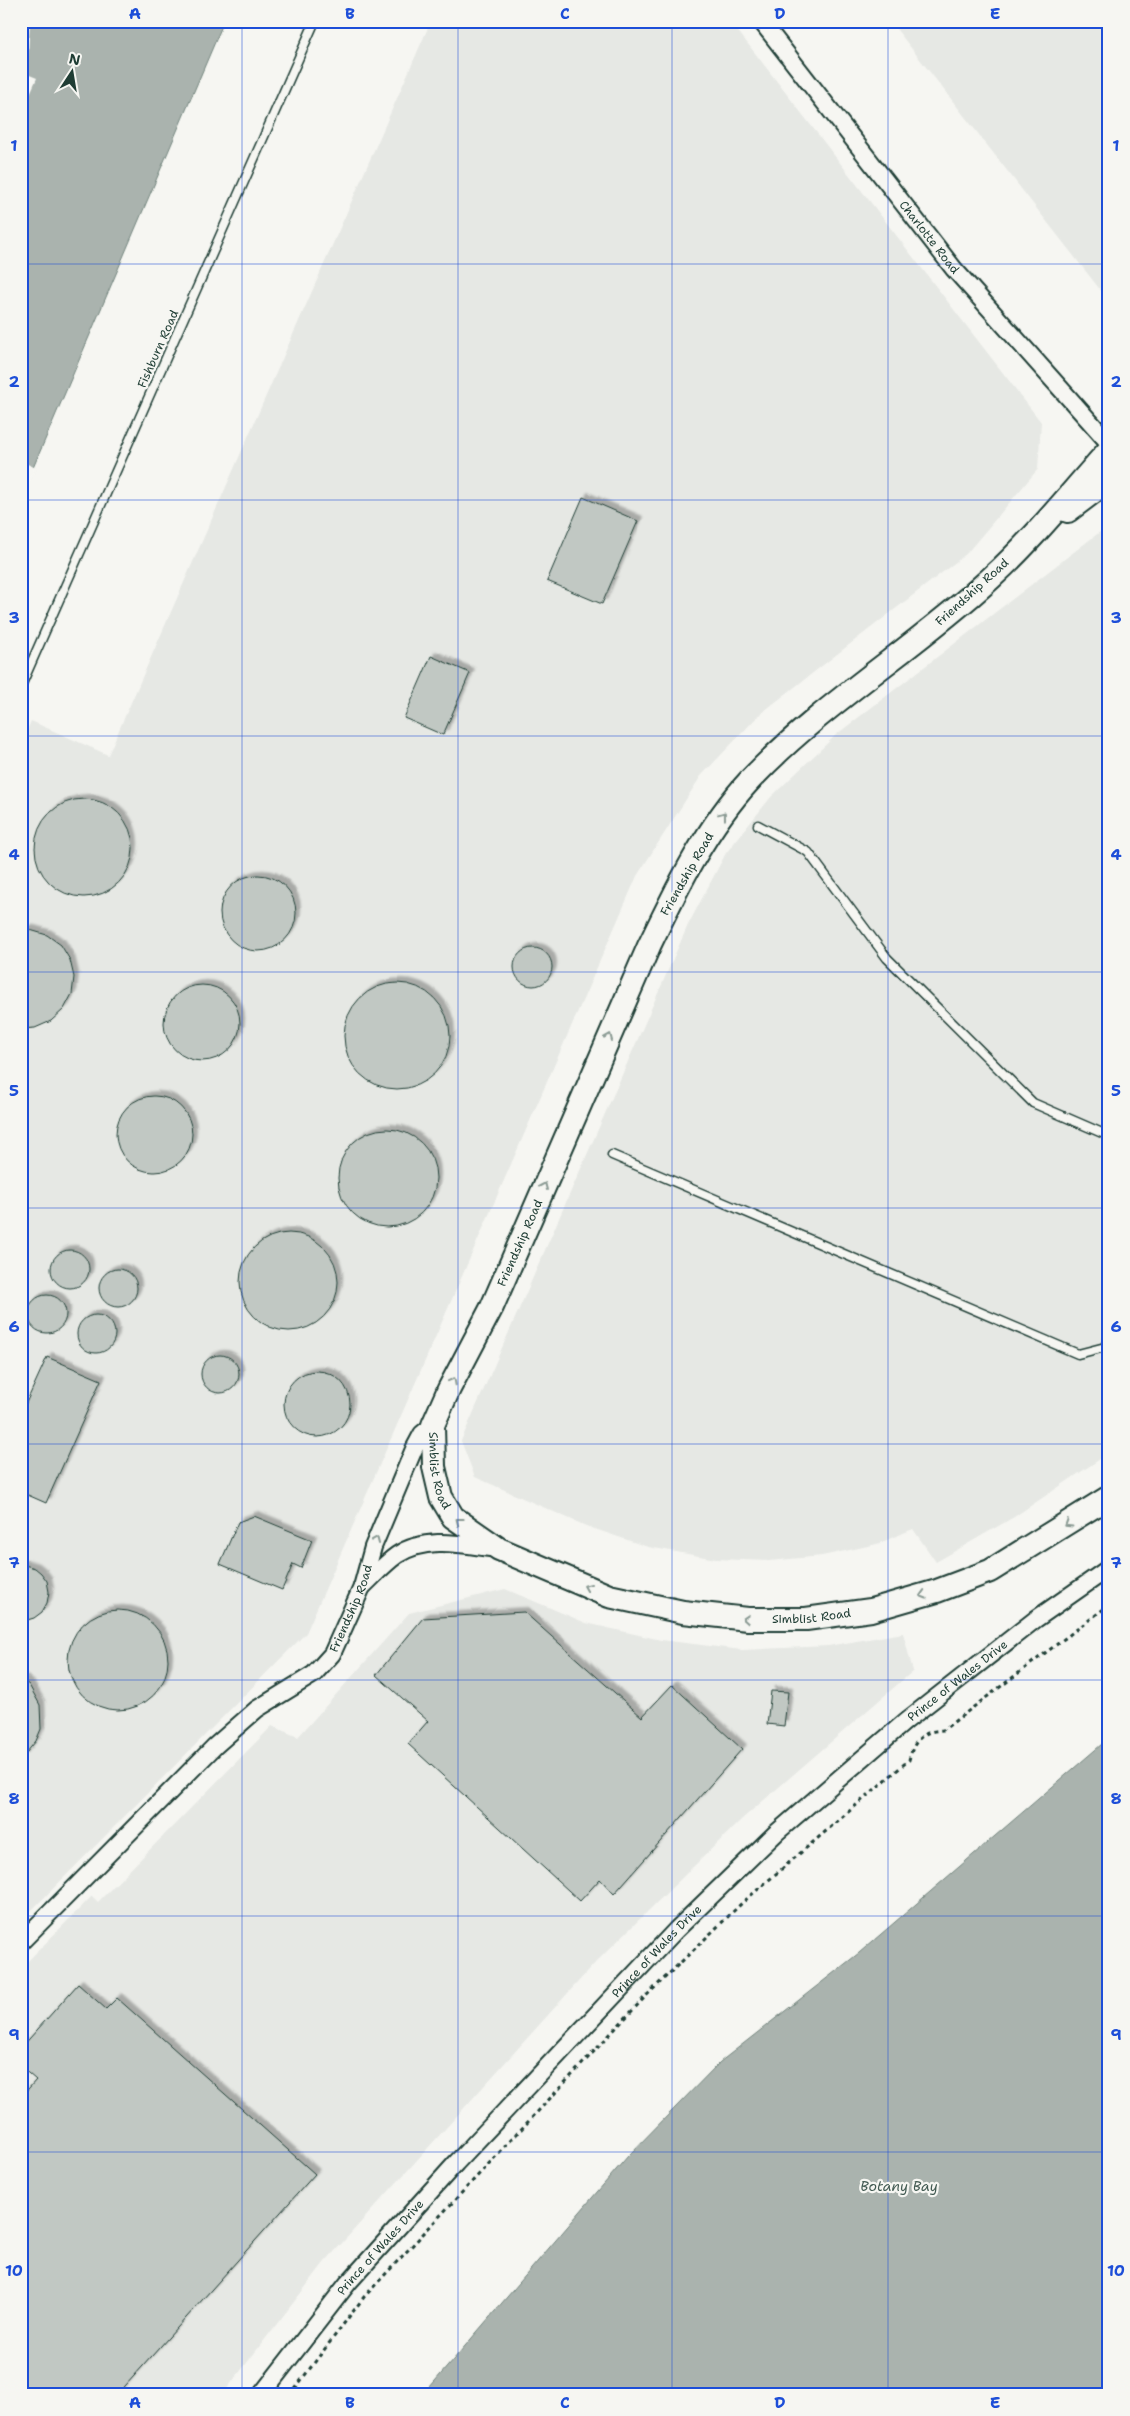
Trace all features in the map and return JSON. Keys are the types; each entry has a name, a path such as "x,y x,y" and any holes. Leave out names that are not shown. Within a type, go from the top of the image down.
{"street":[{"name":"Charlotte Road","path":"760,21 954,269 1109,443"},
{"name":"Friendship Road","path":"21,1942 215,1746 257,1709 314,1674 332,1654 362,1587 371,1553 414,1449 422,1434 433,1425 449,1389 492,1307 649,946 675,892 708,835 750,780 796,735 956,610 1024,545 1109,450"},
{"name":"Friendship Road","path":"1024,545 1109,480"},
{"name":"Simblist Road","path":"433,1425 434,1468 441,1498 453,1517 499,1550 609,1596 683,1612 748,1620 806,1618 870,1610 937,1591 990,1571 1109,1497"},
{"name":"Simblist Road","path":"362,1587 398,1555 422,1545 444,1542 499,1550"},
{"name":"Prince of Wales Drive","path":"261,2395 354,2276 462,2156 684,1923 776,1833 906,1721 1036,1619 1109,1568"}],"lane":[{"name":"Fishburn Road","path":"21,686 314,21"},
{"path":"758,825 808,852 887,958 1033,1103 1109,1136"},
{"path":"612,1155 1078,1354 1105,1347 1109,1338"}],"path":[{"path":"290,2395 364,2297 645,1996 721,1923 909,1760 913,1745 929,1730 943,1730 1109,1605"}],"shaded area":[{"path":"431,21 730,21 1041,422 1038,469 966,554 760,714 701,776 637,876 306,1633 21,1921 21,744 31,721 108,755"},
{"path":"890,21 1109,21 1109,301"},
{"path":"1109,525 1109,1453 1014,1517 936,1562 913,1529 877,1544 822,1556 769,1561 716,1559 648,1547 586,1526 475,1477 461,1441 688,925 726,853 771,797 837,734"},
{"path":"505,1589 586,1623 661,1640 742,1650 828,1646 903,1633 913,1671 742,1819 596,1962 324,2263 222,2395 21,2395 21,1968 92,1896 98,1902 272,1726 298,1737 409,1613"}],"water":[{"path":"21,21 224,21 21,496"},
{"name":"Botany Bay","path":"1109,1738 1109,2395 423,2395 628,2156 720,2062 859,1953"}],"pier":[{"path":"22,21 30,21 27,74 37,78 25,105 21,104"},
{"path":"21,461 36,468 21,499"}],"building":[{"path":"583,497 638,521 602,604 547,581"},
{"path":"431,656 470,673 443,735 404,718"},
{"path":"84,799 103,802 119,813 130,829 133,848 130,867 119,883 103,894 84,897 65,894 49,883 38,867 35,848 38,829 49,813 65,802"},
{"path":"258,875 273,878 285,886 293,898 296,913 293,928 285,940 273,948 258,951 243,948 231,940 223,928 220,913 223,898 231,886 243,878"},
{"path":"21,930 30,930 47,935 61,945 70,960 74,977 72,994 64,1009 51,1021 35,1028 21,1029"},
{"path":"533,948 546,954 552,967 546,980 533,986 520,980 514,967 520,954"},
{"path":"397,983 417,987 435,998 446,1016 450,1036 446,1056 435,1074 417,1085 397,1089 377,1085 359,1074 348,1056 344,1036 348,1016 359,998 377,987"},
{"path":"202,985 217,988 229,996 237,1008 240,1023 237,1038 229,1050 217,1058 202,1061 187,1058 175,1050 167,1038 164,1023 167,1008 175,996 187,988"},
{"path":"154,1096 169,1099 181,1107 189,1119 192,1134 189,1149 181,1161 169,1169 154,1172 139,1169 127,1161 119,1149 116,1134 119,1119 127,1107 139,1099"},
{"path":"387,1129 406,1132 422,1143 433,1159 436,1178 433,1197 422,1213 406,1224 387,1227 368,1224 352,1213 341,1197 338,1178 341,1159 352,1143 368,1132"},
{"path":"289,1233 308,1236 324,1247 335,1263 338,1282 335,1301 324,1317 308,1328 289,1331 270,1328 254,1317 243,1301 240,1282 243,1263 254,1247 270,1236"},
{"path":"70,1250 83,1256 89,1269 83,1282 70,1288 57,1282 51,1269 57,1256"},
{"path":"118,1269 131,1275 137,1288 131,1301 118,1307 105,1301 99,1288 105,1275"},
{"path":"47,1295 60,1301 66,1314 60,1327 47,1333 34,1327 28,1314 34,1301"},
{"path":"96,1315 109,1321 115,1334 109,1347 96,1353 83,1347 77,1334 83,1321"},
{"path":"220,1355 233,1361 239,1374 233,1387 220,1393 207,1387 201,1374 207,1361"},
{"path":"47,1357 101,1380 46,1503 21,1492 21,1414"},
{"path":"317,1371 329,1374 340,1381 347,1392 350,1404 347,1416 340,1427 329,1434 317,1437 305,1434 294,1427 287,1416 284,1404 287,1392 294,1381 305,1374"},
{"path":"254,1516 312,1540 301,1568 293,1564 282,1590 220,1564 238,1522"},
{"path":"21,1564 35,1568 41,1573 47,1581 49,1592 47,1603 42,1612 34,1618 24,1621 21,1621"},
{"path":"118,1610 137,1614 153,1625 164,1641 168,1660 164,1679 153,1695 137,1706 118,1710 99,1706 83,1695 72,1679 68,1660 72,1641 83,1625 99,1614"},
{"path":"524,1612 642,1717 672,1685 742,1749 614,1894 600,1879 580,1901 408,1744 428,1721 376,1675 423,1618"},
{"path":"21,1679 29,1685 40,1705 41,1729 36,1741 21,1759"},
{"path":"771,1691 788,1692 784,1726 767,1724"},
{"path":"78,1984 106,2009 117,1998 315,2174 117,2395 21,2395 21,2097 36,2080 21,2067 21,2048"}]}
